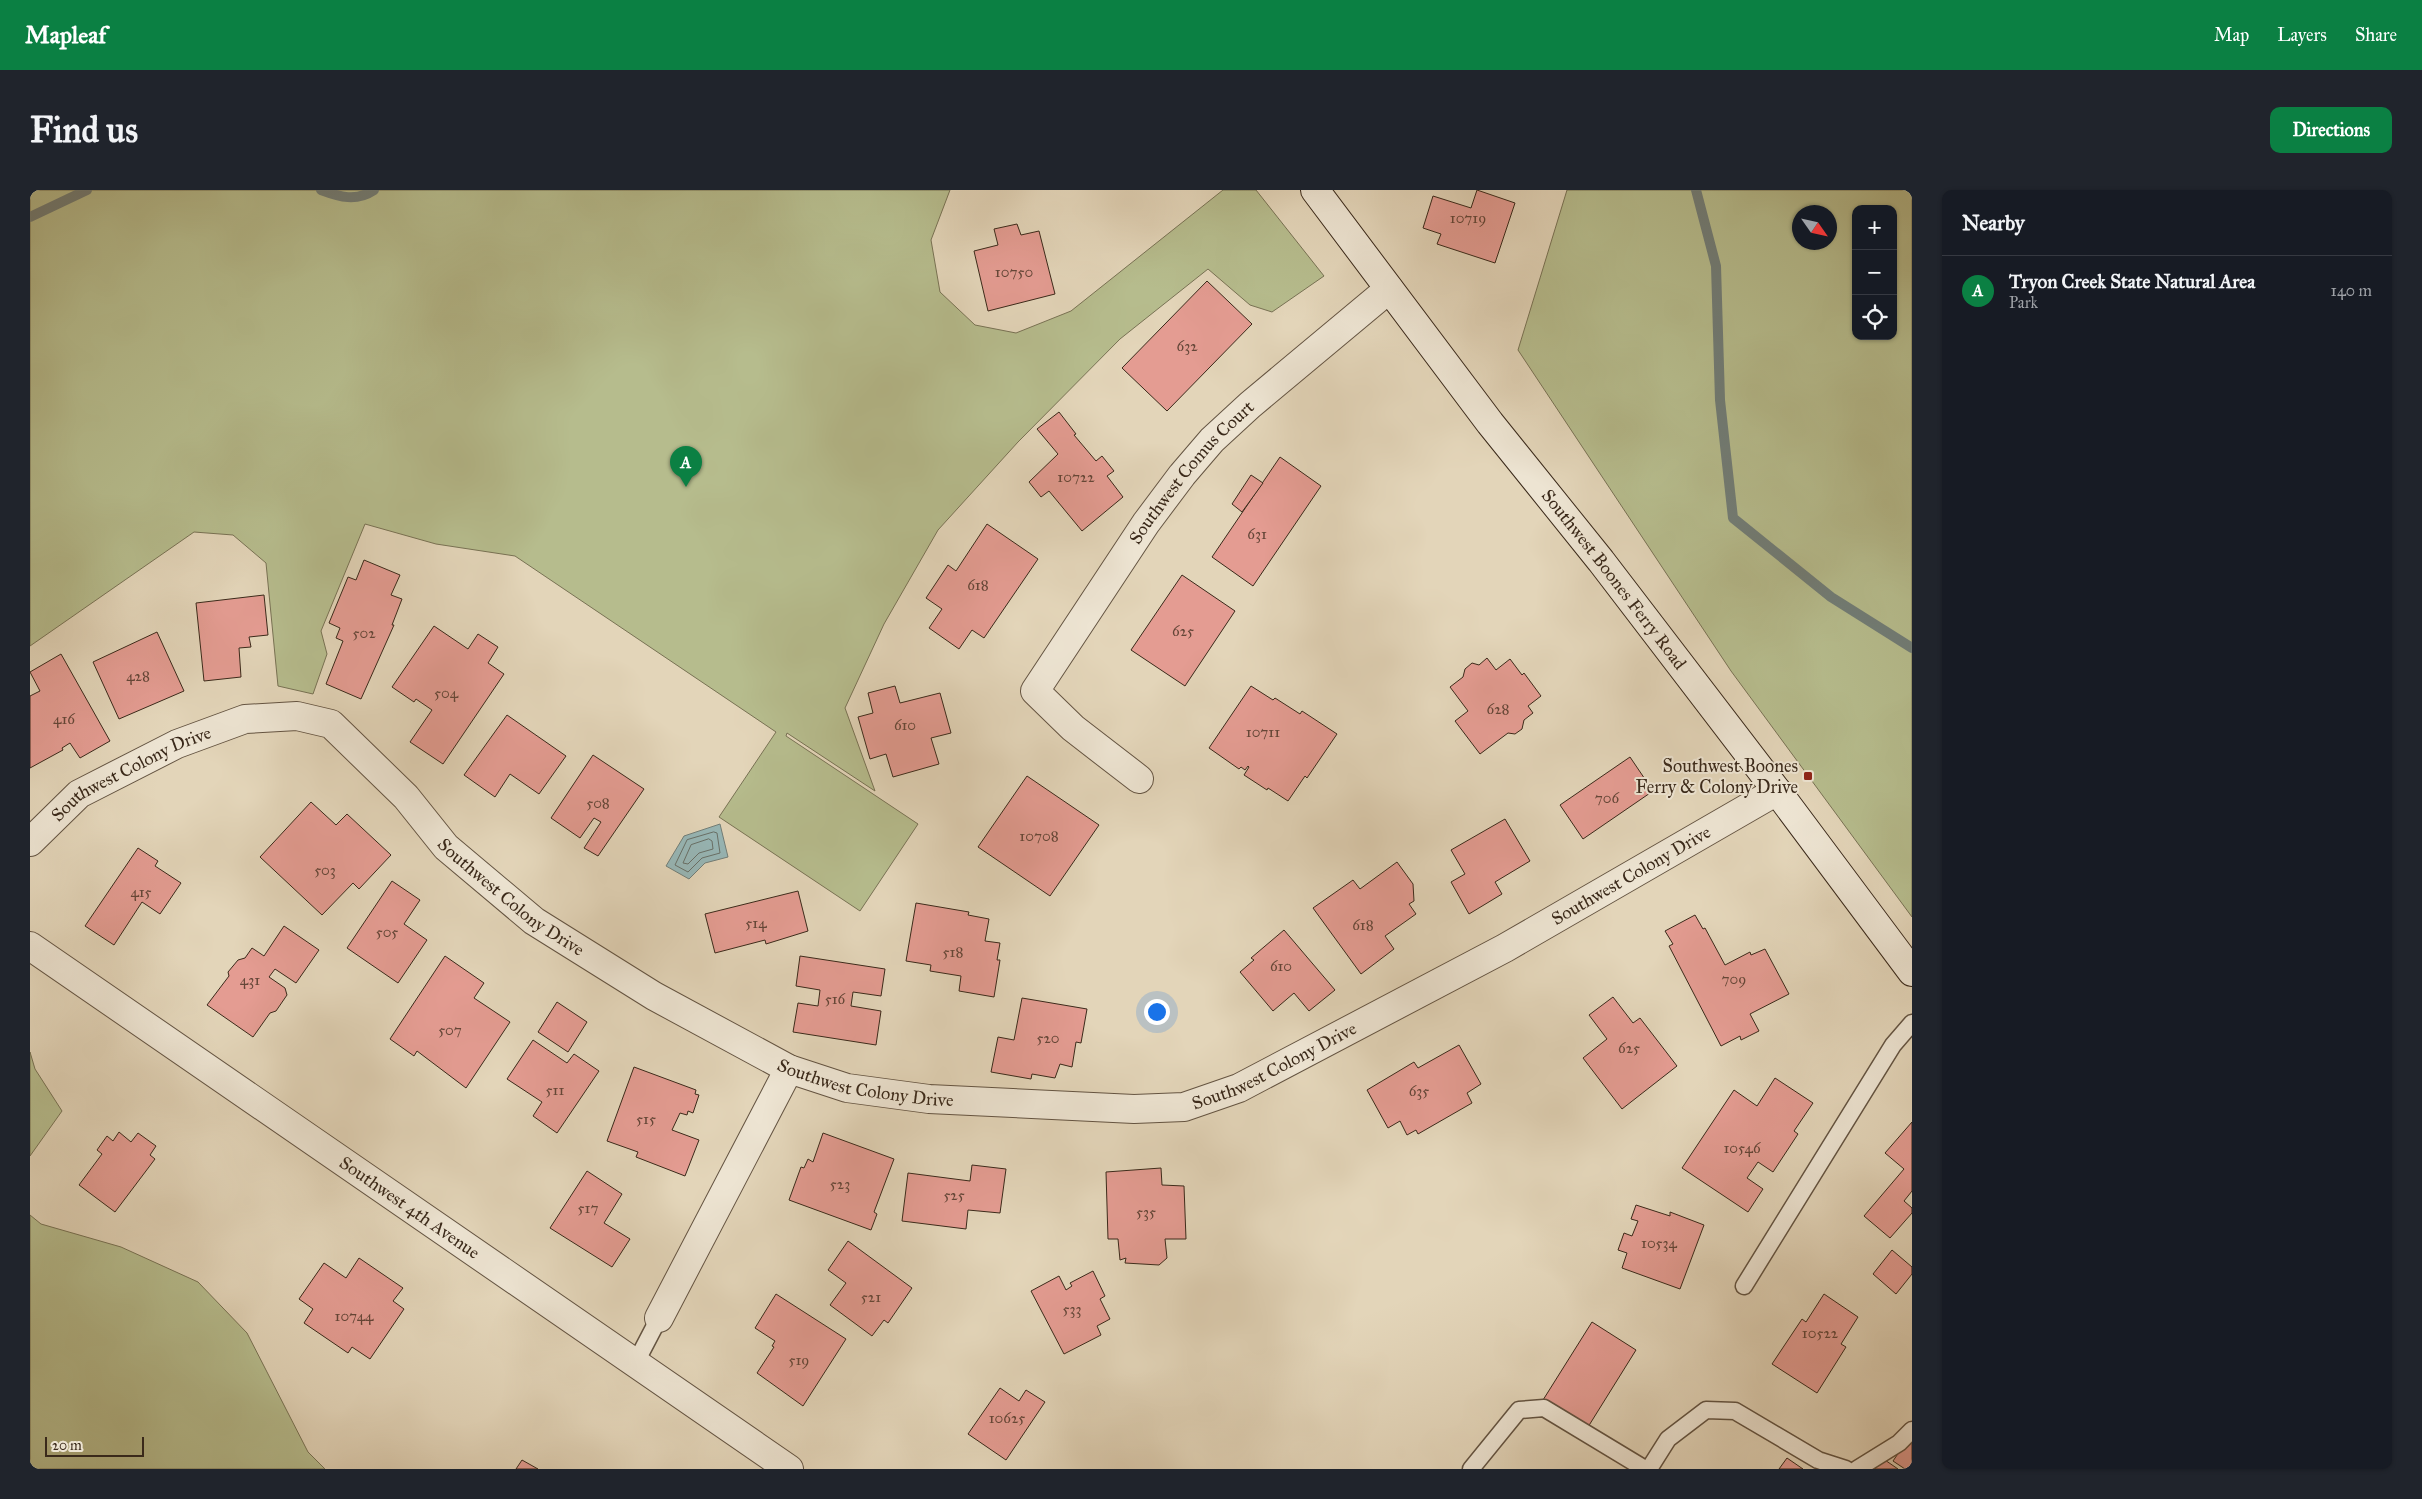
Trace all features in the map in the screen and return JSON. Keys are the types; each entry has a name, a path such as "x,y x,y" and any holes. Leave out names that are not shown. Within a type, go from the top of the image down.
{"street":[{"name":"Southwest Boones Ferry Road","path":"1315,190 1389,289 1777,791 1912,972"},
{"name":"Southwest Comus Court","path":"1139,779 1073,728 1035,691 1146,523 1212,440 1250,405 1389,289"},
{"name":"Southwest Colony Drive","path":"30,842 79,794 177,744 246,719 297,716 330,724 406,797 446,847 534,921 654,996 789,1069 847,1088 929,1099 1134,1109 1184,1107 1238,1088 1496,953 1777,791"},
{"name":"Southwest 4th Avenue","path":"30,946 789,1469"},
{"path":"659,1318 789,1069"}],"lane":[{"path":"1744,1286 1893,1045 1912,1022"},
{"path":"635,1364 659,1318"},
{"path":"1471,1469 1519,1410 1544,1408 1647,1469 1668,1439 1706,1410 1735,1411 1818,1460 1846,1469"},
{"path":"1857,1469 1899,1443 1912,1430"}],"green space":[{"path":"30,190 950,190 931,240 940,292 975,325 1016,333 1071,311 1223,190 1256,190 1324,276 1272,312 1250,305 1208,269 1120,339 1018,442 938,530 884,624 845,708 875,791 787,733 786,736 918,824 860,911 719,817 776,732 515,556 436,544 365,524 321,631 327,654 313,694 278,686 266,563 233,535 194,532 30,646"},
{"path":"1567,190 1912,190 1912,917 1731,671 1518,350"},
{"path":"30,1052 35,1069 62,1111 30,1156"},
{"path":"30,1215 41,1224 121,1247 198,1282 247,1333 308,1452 325,1469 30,1469"}],"water":[{"path":"720,824 728,857 705,863 689,879 666,866 684,836"}],"building":[{"path":"1477,190 1515,203 1495,263 1437,244 1441,234 1423,228 1433,196 1471,208"},
{"path":"1017,224 1021,235 1039,231 1055,294 988,311 974,251 998,245 994,229"},
{"path":"1207,281 1252,324 1167,411 1122,368"},
{"path":"1059,412 1076,434 1074,435 1096,461 1102,456 1114,471 1107,476 1123,497 1082,531 1049,491 1041,497 1029,482 1058,454 1037,429"},
{"path":"1280,457 1321,486 1253,586 1212,557"},
{"path":"1251,475 1263,483 1242,512 1232,504"},
{"path":"987,524 1038,559 984,638 972,630 959,649 929,628 942,609 926,598 948,565 956,571"},
{"path":"364,560 400,575 391,595 402,599 392,625 394,625 361,699 326,684 343,641 336,638 340,628 329,623 348,577 356,580"},
{"path":"1182,575 1235,611 1185,686 1131,650"},
{"path":"264,595 268,635 249,637 251,647 239,648 241,677 204,681 196,603"},
{"path":"434,626 468,649 478,634 498,647 488,663 504,674 443,764 410,742 432,710 416,699 414,702 392,687"},
{"path":"157,632 184,691 119,719 93,662"},
{"path":"61,654 110,741 80,758 70,743 62,748 63,750 30,768 30,696 40,691 30,672"},
{"path":"1487,658 1496,670 1510,659 1522,675 1524,673 1541,696 1528,706 1533,713 1524,720 1522,729 1515,734 1508,733 1480,754 1455,721 1468,711 1450,687 1463,677 1465,669 1472,663 1479,665"},
{"path":"895,686 900,703 940,693 951,733 931,738 939,764 893,777 886,754 870,759 858,717 873,713 868,693"},
{"path":"1251,686 1300,714 1302,711 1337,734 1307,778 1305,776 1288,801 1244,775 1248,766 1245,770 1241,767 1239,769 1209,748"},
{"path":"507,715 566,756 539,794 510,774 495,797 464,775"},
{"path":"593,755 644,789 598,856 584,848 601,822 594,818 580,838 551,818"},
{"path":"1630,757 1653,791 1583,839 1560,805"},
{"path":"1027,776 1099,825 1050,896 978,847"},
{"path":"311,802 336,825 347,814 391,855 359,889 353,883 322,915 260,857"},
{"path":"1505,819 1530,861 1495,882 1502,894 1469,914 1451,882 1465,874 1451,850"},
{"path":"138,848 158,861 155,866 181,883 160,914 142,902 114,945 85,926"},
{"path":"1397,862 1413,884 1414,901 1409,904 1416,914 1385,936 1394,949 1361,974 1313,908 1353,880 1360,889"},
{"path":"392,881 420,900 404,924 427,940 398,983 347,948"},
{"path":"798,891 808,931 766,944 765,940 715,953 705,914"},
{"path":"916,903 969,912 968,915 989,919 985,941 1000,943 997,960 1000,960 994,997 959,991 961,976 930,971 931,965 906,961"},
{"path":"1695,915 1703,929 1705,928 1725,965 1750,952 1751,955 1765,949 1789,994 1750,1014 1759,1031 1741,1040 1740,1036 1721,1046 1669,946 1673,944 1665,931"},
{"path":"284,926 319,950 296,983 275,969 269,977 285,988 287,995 276,1011 270,1013 253,1037 207,1005 229,976 228,972 238,960 245,958 252,948 264,956"},
{"path":"1284,930 1335,990 1309,1011 1294,993 1273,1011 1240,972 1254,960 1251,958"},
{"path":"445,956 484,983 474,998 510,1022 466,1088 417,1051 414,1056 390,1039"},
{"path":"800,956 885,969 881,996 853,992 851,1006 881,1011 876,1045 793,1032 798,1003 818,1006 820,990 796,986"},
{"path":"1613,997 1633,1023 1640,1018 1677,1066 1622,1109 1583,1058 1607,1039 1589,1015"},
{"path":"1022,998 1087,1009 1081,1043 1076,1042 1072,1067 1060,1064 1055,1078 1032,1074 1031,1079 991,1072 998,1037 1014,1040"},
{"path":"557,1002 587,1022 568,1052 538,1032"},
{"path":"533,1040 567,1063 574,1054 599,1071 557,1133 533,1116 542,1102 507,1079"},
{"path":"1459,1045 1481,1084 1467,1093 1472,1103 1418,1134 1416,1130 1407,1135 1400,1121 1388,1128 1367,1090 1414,1062 1418,1068"},
{"path":"634,1067 696,1090 695,1094 699,1095 693,1113 688,1111 687,1115 680,1113 672,1130 699,1140 685,1176 636,1157 638,1152 607,1141"},
{"path":"1775,1078 1813,1103 1794,1131 1798,1134 1773,1172 1758,1162 1747,1178 1763,1189 1748,1212 1682,1168 1734,1090 1757,1106"},
{"path":"1912,1122 1912,1191 1904,1201 1912,1208 1912,1213 1890,1238 1864,1216 1904,1169 1885,1153"},
{"path":"119,1132 131,1142 138,1133 156,1146 150,1155 155,1159 115,1212 79,1185 102,1154 97,1150 107,1136 113,1141"},
{"path":"823,1133 894,1159 874,1212 877,1214 871,1230 789,1200 801,1167 804,1168 808,1159 813,1162"},
{"path":"972,1165 1006,1169 1000,1213 968,1210 966,1229 902,1221 908,1173 970,1181"},
{"path":"1161,1168 1162,1185 1184,1186 1186,1239 1165,1239 1167,1258 1159,1265 1125,1263 1126,1258 1120,1260 1118,1239 1108,1239 1106,1172"},
{"path":"587,1171 622,1194 604,1223 630,1239 612,1267 550,1228"},
{"path":"1636,1205 1670,1216 1670,1212 1704,1225 1680,1289 1622,1268 1627,1253 1618,1250 1624,1233 1632,1236 1638,1221 1631,1219"},
{"path":"848,1241 912,1288 888,1323 884,1320 872,1336 830,1305 846,1283 828,1270"},
{"path":"1892,1250 1912,1267 1912,1274 1896,1294 1873,1274"},
{"path":"359,1258 403,1288 393,1301 404,1309 370,1359 352,1347 348,1353 304,1323 313,1309 299,1299 324,1263 346,1278"},
{"path":"1093,1271 1105,1296 1100,1299 1110,1319 1097,1326 1101,1335 1064,1354 1031,1291 1059,1276 1066,1290 1072,1286 1070,1283"},
{"path":"776,1294 846,1339 803,1406 757,1373 774,1347 772,1346 775,1341 755,1328"},
{"path":"1824,1294 1858,1317 1841,1344 1846,1347 1817,1393 1772,1364 1802,1319 1806,1322"},
{"path":"1592,1322 1636,1350 1588,1427 1543,1400"},
{"path":"1000,1388 1019,1401 1026,1390 1045,1402 1006,1460 968,1434"},
{"path":"1912,1433 1912,1469 1905,1469 1893,1461"},
{"path":"1787,1458 1803,1469 1779,1469"},
{"path":"1882,1458 1898,1469 1875,1469"},
{"path":"522,1460 538,1469 516,1469"}],"waterway":[{"path":"30,217 87,190"},
{"path":"321,190 348,197 361,196 374,190"},
{"path":"1696,190 1716,266 1720,400 1733,518 1831,597 1912,648"}],"place":[{"name":"Tryon Creek State Natural Area","path":"686,487"},
{"name":"Southwest Boones Ferry & Colony Drive","path":"1808,776"}]}
